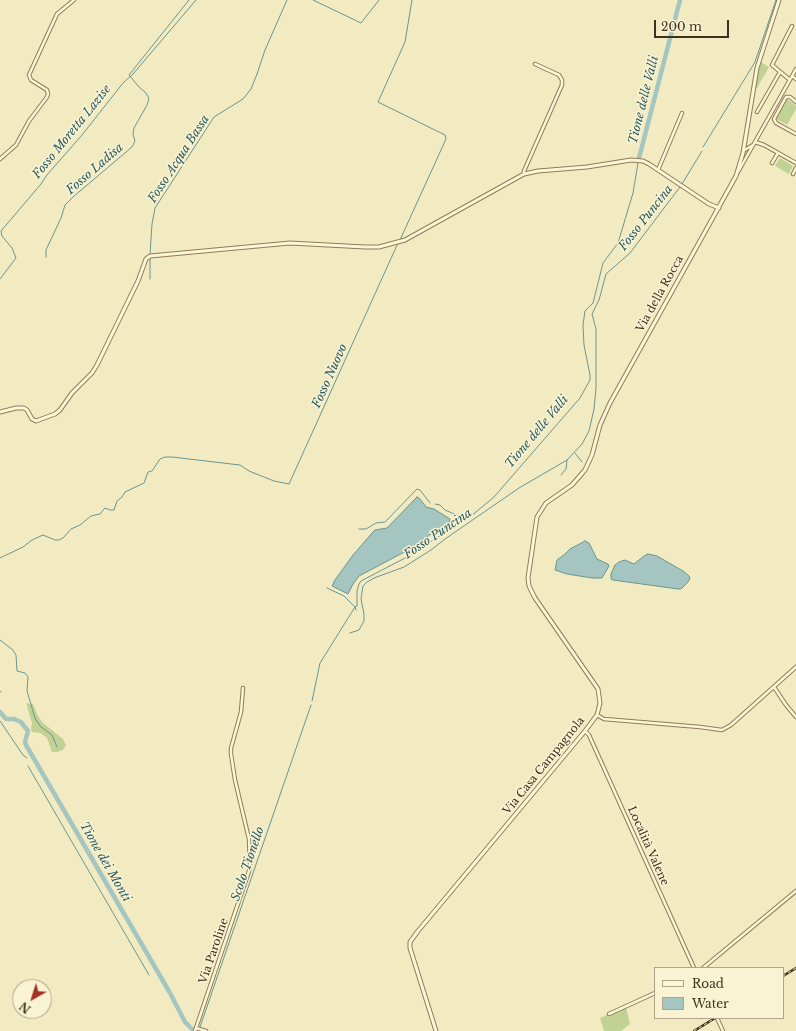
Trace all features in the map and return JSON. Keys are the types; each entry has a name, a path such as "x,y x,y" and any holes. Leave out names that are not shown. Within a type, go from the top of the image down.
{"street":[{"path":"0,159 16,145 29,120 47,97 47,90 32,80 29,75 57,14 74,0"},
{"name":"Via della Rocca","path":"528,578 535,526 542,507 551,498 572,485 585,470 592,455 600,425 610,403 738,172 743,152 757,68 778,0"},
{"path":"790,80 772,66 772,64 792,26"},
{"path":"524,174 557,97 562,80 559,75 535,64"},
{"path":"738,172 796,69"},
{"path":"757,112 780,72"},
{"path":"792,76 796,79"},
{"path":"796,102 790,97 786,97 774,119 775,122 796,134"},
{"path":"775,106 779,109"},
{"path":"658,170 682,113"},
{"path":"744,141 749,145 756,141"},
{"path":"756,141 796,163"},
{"path":"750,151 744,155 743,152 756,141"},
{"path":"772,163 778,153"},
{"path":"0,412 16,408 24,408 27,410 32,419 36,421 55,414 60,410 72,393 92,373 97,365 138,281 148,256 290,243 379,247 405,240 524,174 544,170 587,167 620,161 644,161 709,204 719,208"},
{"path":"793,174 796,168"},
{"name":"Via Casa Campagnola","path":"436,1031 410,948 410,942 585,731 597,715 600,703 598,690 535,598 529,586 528,578"},
{"path":"597,715 604,719 722,730 731,725 796,667"},
{"path":"774,687 796,717"},
{"name":"Via Paroline","path":"196,1030 250,871 249,839 235,780 231,754 231,748 241,712 243,688"},
{"name":"Località Valene","path":"585,731 589,735 694,967"},
{"path":"704,967 796,891"},
{"path":"609,1014 654,993"},
{"path":"717,1019 723,1031"},
{"path":"196,1030 206,1031"}],"green space":[{"path":"761,62 769,67 757,88 755,88"},
{"path":"787,99 796,106 796,109 787,125 776,119"},
{"path":"780,158 793,166 789,174 775,166"},
{"path":"26,703 33,704 42,722 63,739 66,745 63,750 52,752 47,738 40,733 32,732 32,723"},
{"path":"626,1007 630,1024 621,1031 604,1031 600,1018"}],"water":[{"path":"417,497 426,507 434,509 450,519 450,522 414,547 359,576 348,594 332,586 353,555 373,532 375,530 387,528"},
{"path":"585,541 589,543 597,559 608,564 609,566 602,578 567,574 555,570 557,560 570,549"},
{"path":"648,554 657,556 683,571 690,578 688,582 681,589 678,589 611,579 611,574 615,565 619,562 625,560 634,564"}],"waterway":[{"name":"Fosso Ladisa","path":"46,257 46,250 61,218 65,205 132,147 135,141 133,134 134,128 147,105 149,98 129,75 189,0"},
{"name":"Fosso Moretta Lazise","path":"0,279 16,258 12,248 2,236 1,231 82,135 123,83 133,74 196,0"},
{"name":"Fosso Acqua Bassa","path":"150,255 152,224 155,208 214,117 243,99 251,89 265,50 287,0"},
{"name":"Fosso Acqua Bassa","path":"313,0 361,23 379,0"},
{"name":"Fosso Nuovo","path":"400,240 446,139 445,135 378,102 405,42 412,0"},
{"name":"Tione delle Valli","path":"639,158 680,0"},
{"name":"Fosso Puncina","path":"703,147 755,62 776,0"},
{"name":"Fosso Puncina","path":"682,184 702,151"},
{"name":"Tione delle Valli","path":"356,610 357,591 361,581 405,558 471,516 494,497 580,398 590,380 584,345 583,325 585,311 593,303 603,263 618,243 633,193 638,163"},
{"name":"Fosso Puncina","path":"350,633 359,630 364,621 361,599 363,586 367,582 404,567 431,550 519,488 567,460 582,444 589,431 594,409 596,388 596,329 592,314 599,300 606,274 630,253 680,187"},
{"name":"Fosso Nuovo","path":"0,558 43,535 59,540 63,538 71,529 80,525 91,516 100,514 105,508 114,510 117,501 125,492 144,483 148,472 152,471 160,459 165,457 240,465 249,471 274,481 289,484 398,243"},
{"name":"Fosso Acqua Bassa","path":"150,258 150,279"},
{"name":"Fosso Puncina","path":"575,453 582,462"},
{"name":"Fosso Puncina","path":"561,475 566,469 567,460"},
{"name":"Tione delle Valli","path":"359,529 366,529 376,523 385,522 417,489 420,490 430,503"},
{"name":"Tione delle Valli","path":"435,504 440,505 445,510 466,519"},
{"name":"Scolo Tionello","path":"312,701 320,663 355,607 344,596 327,588"},
{"name":"Fosso Nuovo","path":"0,640 13,650 16,655 17,671 25,673 28,677 27,691 35,718 40,726 52,735 57,747"},
{"name":"Scolo Tionello","path":"200,1027 311,705"},
{"name":"Tione dei Monti","path":"0,712 6,719 14,719 21,722 28,731 25,742 26,745 170,993 185,1022 194,1031"},
{"path":"0,721 23,755 27,758"},
{"path":"28,766 149,975"}],"railway":[{"path":"784,975 796,968"},
{"path":"694,1031 713,1019"}]}
